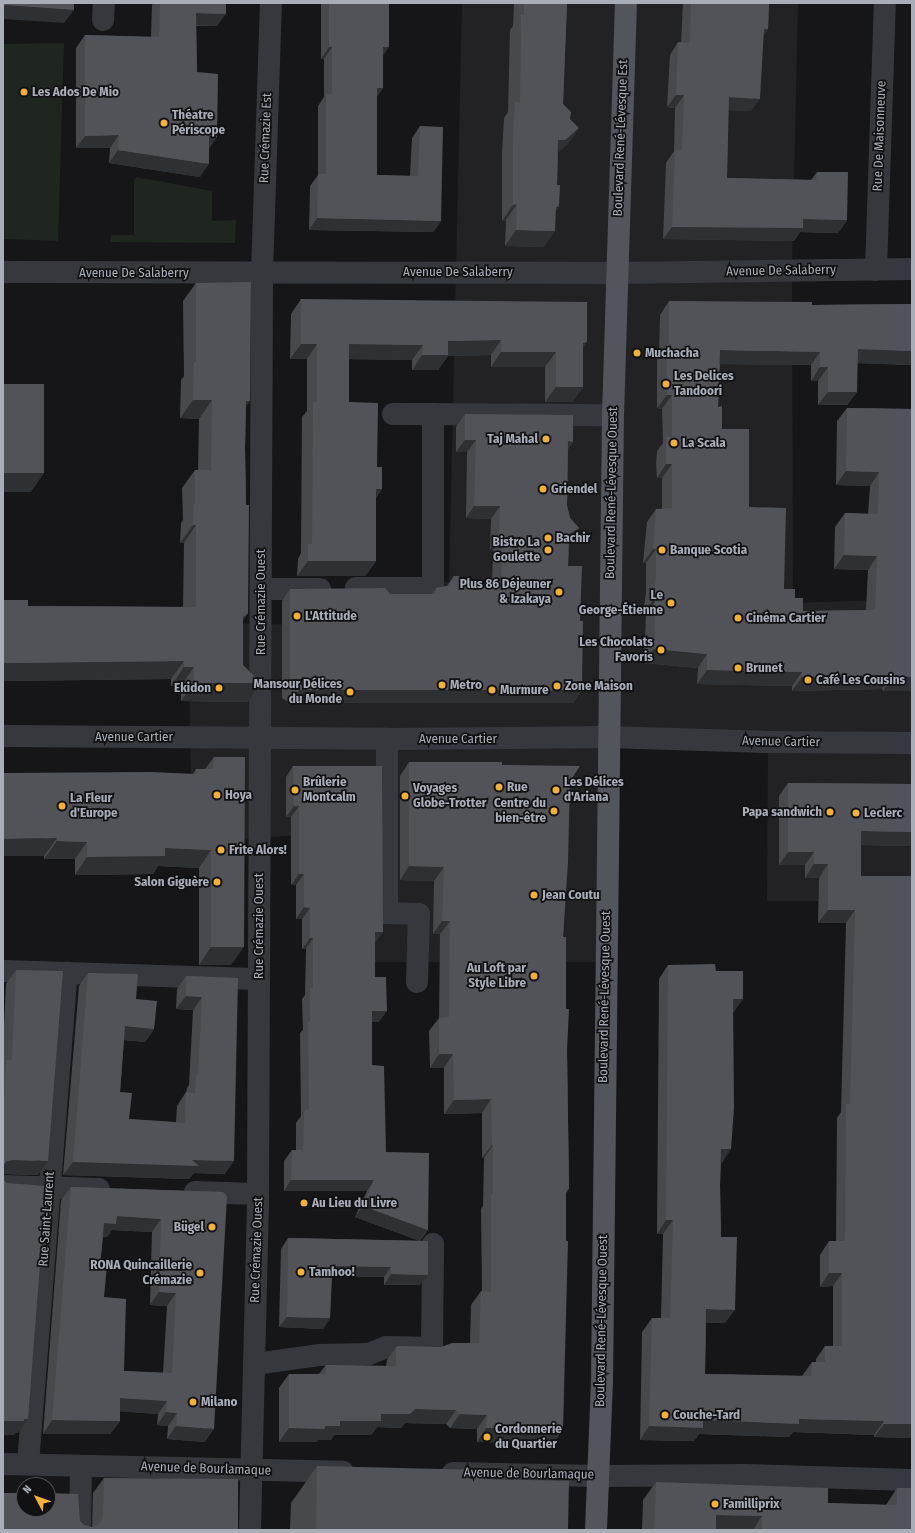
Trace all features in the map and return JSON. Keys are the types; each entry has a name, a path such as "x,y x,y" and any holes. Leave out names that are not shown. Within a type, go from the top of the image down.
{"main road":[{"name":"Boulevard René-Lévesque Est","path":"617,272 626,3"},
{"name":"Boulevard René-Lévesque Ouest","path":"596,1530 602,1382 613,415 617,272"}],"street":[{"name":"Rue Crémazie Est","path":"262,273 270,3"},
{"name":"Rue De Maisonneuve","path":"876,270 885,3"},
{"name":"Avenue De Salaberry","path":"3,272 617,272 912,269"},
{"name":"Rue Crémazie Ouest","path":"250,1530 258,1194 262,273"},
{"path":"393,414 613,415"},
{"path":"261,589 433,588 433,414"},
{"name":"Avenue Cartier","path":"3,736 387,739 609,737 768,742 912,743"},
{"path":"387,739 387,913 419,914 417,982"},
{"path":"3,971 259,979"},
{"name":"Rue Saint-Laurent","path":"28,1464 67,973"},
{"path":"3,1186 119,1190"},
{"path":"173,1192 258,1194"},
{"path":"254,1364 320,1355 369,1354 386,1347 432,1348 433,1244"},
{"name":"Avenue de Bourlamaque","path":"3,1464 251,1471 362,1472"},
{"path":"80,1530 81,1466"},
{"name":"Avenue de Bourlamaque","path":"434,1473 598,1476 745,1475 912,1480"}],"shaded area":[{"path":"462,3 798,3 792,271 793,603 912,599 912,901 767,901 768,742 609,737 605,962 373,962 374,830 192,842 188,622 379,627 379,585 449,582"},
{"path":"64,43 58,241 3,239 3,44"},
{"path":"136,177 212,191 212,221 236,220 235,243 110,242 111,235 134,235 134,181"}],"building":[{"path":"3,3 74,3 74,10 3,5"},
{"path":"160,3 226,3 226,14 196,13 197,72 218,74 217,137 209,136 209,164 118,150 119,135 85,136 85,35 159,37"},
{"path":"329,3 389,3 389,47 383,47 383,88 377,88 377,175 418,176 420,126 443,127 441,221 317,218 318,174 326,174 326,94 332,94 332,47 329,47"},
{"path":"524,3 567,3 563,104 571,112 570,119 579,128 565,140 558,140 557,185 560,185 559,206 556,207 555,231 516,230 517,204 513,205 513,138 515,102 520,102 521,15 524,15"},
{"path":"691,3 769,3 768,29 764,29 760,99 729,97 727,178 816,180 817,172 848,172 847,220 803,219 803,228 672,227 675,150 682,150 684,95 676,95 678,42 690,43"},
{"path":"251,282 250,401 246,401 245,448 246,505 249,505 248,613 243,617 243,665 261,683 194,683 194,667 184,667 184,661 3,663 3,600 28,600 28,606 196,607 196,525 193,525 195,504 195,470 211,470 212,400 193,400 194,362 196,362 196,283"},
{"path":"301,299 587,302 587,342 583,343 583,387 556,387 556,352 501,352 501,340 448,341 448,355 422,355 423,345 349,344 349,402 378,403 377,467 382,467 382,489 376,489 376,561 308,561 308,544 312,544 313,402 317,402 317,344 301,344"},
{"path":"669,301 812,302 812,305 912,304 912,351 858,349 857,392 828,392 828,367 820,367 820,352 720,350 718,407 722,406 722,429 749,429 749,507 786,508 784,589 795,589 795,598 803,598 803,611 875,610 877,556 844,555 845,513 878,514 879,472 846,471 847,408 912,409 912,677 892,677 892,675 802,677 802,672 707,670 707,654 654,649 655,601 653,600 656,578 656,549 653,549 656,509 672,508 672,464 666,464 666,437 672,437 672,395 667,395 666,344 669,344"},
{"path":"3,384 44,384 44,473 3,473"},
{"path":"465,414 573,415 573,442 568,441 567,506 570,518 579,528 569,534 568,566 582,566 580,621 583,621 582,690 299,690 290,685 290,589 385,588 390,594 436,594 436,588 448,586 454,576 459,576 459,586 501,586 502,538 499,538 500,506 474,506 476,440 465,440"},
{"path":"214,757 245,757 244,947 211,947 211,850 165,848 165,856 87,857 87,842 57,841 57,838 3,839 3,773 150,772 196,774 196,769 213,769"},
{"path":"409,762 502,762 502,765 580,766 570,781 568,862 563,937 566,937 566,1009 569,1009 567,1050 569,1189 566,1189 566,1241 568,1241 563,1429 486,1428 487,1415 460,1414 456,1410 415,1409 410,1414 381,1414 381,1421 340,1421 340,1426 325,1426 325,1429 289,1428 289,1374 326,1374 326,1365 396,1366 396,1347 398,1346 441,1347 452,1343 479,1343 481,1291 491,1292 491,1195 493,1195 493,1145 491,1099 454,1100 453,1054 439,1054 439,1018 449,1017 450,921 442,921 444,867 409,866"},
{"path":"293,766 382,766 383,932 375,932 375,977 386,977 387,1011 372,1011 372,1065 384,1066 386,1152 429,1153 428,1230 363,1206 374,1180 291,1180 292,1150 303,1150 304,1112 309,1108 308,1022 310,1022 310,988 313,988 313,938 310,938 310,908 304,907 304,874 299,874 299,806 294,806"},
{"path":"788,783 912,784 912,832 861,831 861,876 912,876 912,1424 884,1424 884,1421 799,1419 799,1424 703,1420 703,1428 649,1426 652,1318 670,1318 673,1220 666,1220 668,965 715,964 716,971 743,971 743,999 733,999 734,1108 731,1149 721,1149 720,1185 721,1237 737,1237 735,1310 706,1309 705,1374 811,1376 812,1362 825,1362 825,1346 842,1346 842,1273 829,1273 829,1241 845,1241 846,1104 850,1104 855,910 828,910 828,864 814,864 814,852 788,852"},
{"path":"16,970 63,971 48,1161 13,1160 7,1161 3,1165 3,1100 6,1060 12,1060"},
{"path":"88,973 138,974 136,999 157,1001 154,1029 125,1026 120,1092 132,1093 129,1119 185,1123 186,1092 195,1093 196,1075 198,1075 202,997 186,996 186,976 238,978 234,1161 192,1160 199,1166 73,1162"},
{"path":"3,1179 7,1183 46,1186 28,1419 24,1419 24,1421 3,1421"},
{"path":"71,1187 223,1192 227,1196 214,1429 176,1426 177,1413 166,1412 167,1401 120,1398 120,1421 52,1420","holes":["117,1216 161,1219 159,1292 176,1293 172,1373 124,1371 126,1299 104,1297 107,1265 100,1265 104,1223 116,1224"]},
{"path":"288,1238 428,1241 428,1275 391,1274 391,1267 332,1266 330,1318 287,1317"},
{"path":"317,1466 484,1470 483,1479 569,1481 568,1530 316,1529"},
{"path":"104,1478 238,1479 238,1530 3,1530 3,1493 16,1493 16,1517 56,1517 56,1493 78,1494 80,1521 84,1525 91,1527 96,1526 101,1522 103,1515"},
{"path":"656,1482 828,1488 828,1503 897,1505 897,1488 912,1488 912,1530 762,1530 762,1516 716,1515 716,1530 654,1530"}],"place":[{"name":"Les Ados De Mio","path":"24,92"},
{"name":"Théatre Périscope","path":"164,123"},
{"name":"Muchacha","path":"637,353"},
{"name":"Les Delices Tandoori","path":"666,384"},
{"name":"Taj Mahal","path":"546,439"},
{"name":"La Scala","path":"674,443"},
{"name":"Griendel","path":"543,489"},
{"name":"Bachir","path":"548,538"},
{"name":"Bistro La Goulette","path":"548,550"},
{"name":"Banque Scotia","path":"662,550"},
{"name":"Plus 86 Déjeuner & Izakaya","path":"559,592"},
{"name":"Le George-Étienne","path":"671,603"},
{"name":"L'Attitude","path":"297,616"},
{"name":"Cinéma Cartier","path":"738,618"},
{"name":"Les Chocolats Favoris","path":"661,650"},
{"name":"Brunet","path":"738,668"},
{"name":"Café Les Cousins","path":"808,680"},
{"name":"Metro","path":"442,685"},
{"name":"Zone Maison","path":"557,686"},
{"name":"Ekidon","path":"219,688"},
{"name":"Murmure","path":"492,690"},
{"name":"Mansour Délices du Monde","path":"350,692"},
{"name":"Rue","path":"499,787"},
{"name":"Brûlerie Montcalm","path":"295,790"},
{"name":"Les Délices d'Ariana","path":"556,790"},
{"name":"Hoya","path":"217,795"},
{"name":"Voyages Globe-Trotter","path":"405,796"},
{"name":"La Fleur d'Europe","path":"62,806"},
{"name":"Centre du bien-être","path":"554,811"},
{"name":"Papa sandwich","path":"830,812"},
{"name":"Leclerc","path":"856,813"},
{"name":"Frite Alors!","path":"221,850"},
{"name":"Salon Giguère","path":"217,882"},
{"name":"Jean Coutu","path":"534,895"},
{"name":"Au Loft par Style Libre","path":"534,976"},
{"name":"Au Lieu du Livre","path":"304,1203"},
{"name":"Bügel","path":"212,1227"},
{"name":"Tamhoo!","path":"301,1272"},
{"name":"RONA Quincaillerie Crémazie","path":"200,1273"},
{"name":"Milano","path":"193,1402"},
{"name":"Couche-Tard","path":"665,1415"},
{"name":"Cordonnerie du Quartier","path":"487,1437"},
{"name":"Familliprix","path":"715,1504"}]}
